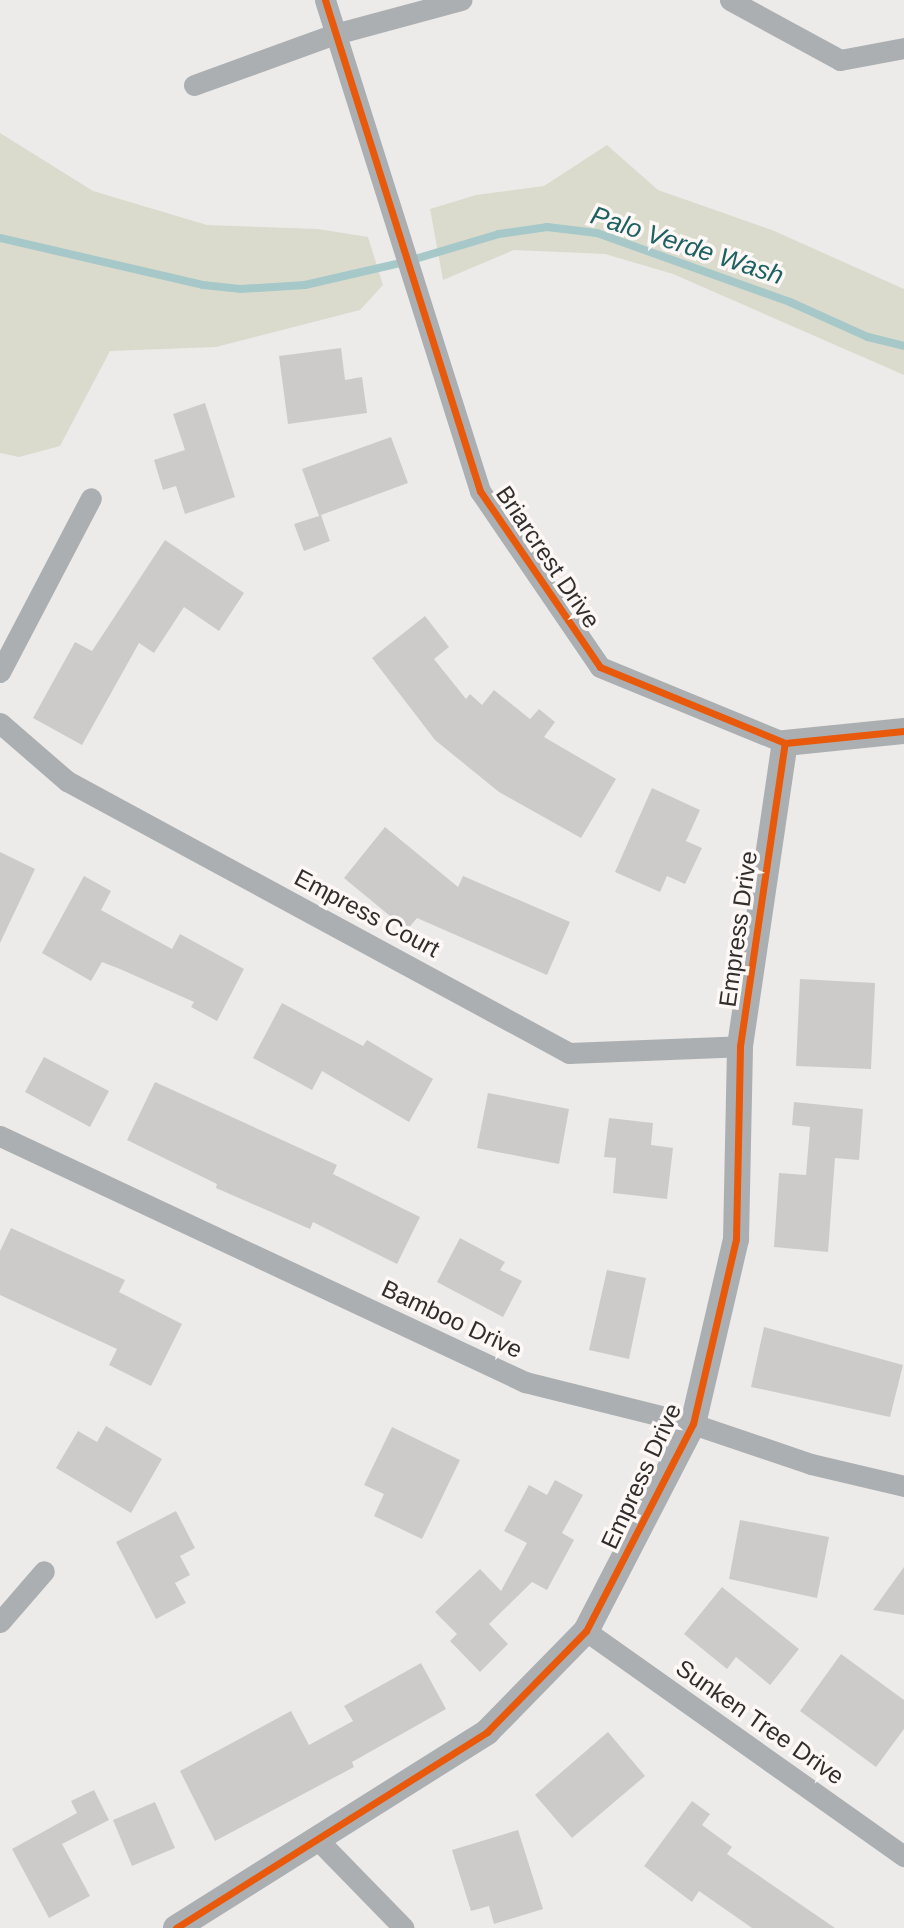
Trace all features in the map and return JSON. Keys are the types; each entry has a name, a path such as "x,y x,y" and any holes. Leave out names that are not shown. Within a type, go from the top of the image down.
{"street":[{"name":"Briarcrest Drive","path":"325,0 480,491 600,667 785,743 904,731"},
{"path":"194,85 335,34 461,0"},
{"path":"730,0 840,60 904,48"},
{"path":"0,672 91,498"},
{"name":"Empress Court","path":"0,723 67,781 569,1053 740,1046"},
{"name":"Empress Drive","path":"176,1928 487,1732 586,1631 693,1424 736,1239 740,1046 785,743"},
{"name":"Bamboo Drive","path":"0,1136 525,1382 693,1424 811,1464 904,1486"},
{"path":"0,1622 44,1571"},
{"name":"Sunken Tree Drive","path":"586,1631 904,1856"},
{"path":"317,1839 404,1928"}],"shaded area":[{"path":"0,133 93,191 207,225 318,229 368,237 383,285 360,310 216,347 110,351 60,446 19,457 0,453"},
{"path":"607,145 658,190 772,230 904,289 904,375 673,274 605,254 514,250 443,280 430,209 476,195 544,186"}],"building":[{"path":"341,348 345,380 362,377 367,413 288,424 279,356"},
{"path":"205,403 235,497 185,514 176,486 163,490 154,460 185,450 173,414"},
{"path":"391,437 408,483 321,515 330,541 304,551 294,524 319,516 302,469"},
{"path":"165,540 244,593 219,631 184,607 154,653 139,643 82,745 33,718 75,642 92,651"},
{"path":"425,616 449,647 434,659 466,699 470,694 482,705 494,690 530,719 539,709 555,722 544,737 616,779 581,838 499,792 435,740 372,658"},
{"path":"652,788 700,810 686,841 702,848 685,884 667,876 660,892 615,872"},
{"path":"385,827 458,887 463,876 570,922 547,975 417,918 407,930 344,878"},
{"path":"0,852 35,869 0,943"},
{"path":"84,876 111,891 101,910 172,949 180,934 244,969 217,1021 191,1007 194,1002 102,962 91,981 42,953"},
{"path":"800,979 875,983 871,1069 796,1066"},
{"path":"282,1003 363,1046 367,1040 433,1079 409,1122 322,1071 312,1090 253,1058"},
{"path":"44,1057 109,1091 90,1127 25,1092"},
{"path":"155,1082 337,1165 333,1174 420,1217 397,1264 313,1222 310,1229 216,1188 217,1184 127,1140"},
{"path":"488,1093 569,1109 559,1164 477,1148"},
{"path":"794,1102 863,1109 859,1160 835,1158 828,1252 774,1247 779,1173 806,1175 810,1127 792,1125"},
{"path":"609,1118 653,1123 651,1145 673,1148 667,1199 613,1193 616,1158 604,1157"},
{"path":"11,1228 125,1280 119,1292 182,1324 151,1386 109,1365 117,1349 0,1295 0,1251"},
{"path":"460,1238 505,1262 500,1270 522,1281 503,1317 437,1282"},
{"path":"607,1270 646,1278 629,1359 589,1350"},
{"path":"764,1327 903,1365 890,1417 751,1387"},
{"path":"106,1426 162,1459 131,1513 56,1468 78,1431 97,1442"},
{"path":"392,1427 460,1460 422,1539 374,1516 384,1494 364,1485"},
{"path":"555,1480 583,1495 562,1533 574,1540 547,1590 532,1582 489,1624 508,1644 480,1672 450,1641 457,1634 435,1612 480,1569 501,1591 527,1543 504,1531 529,1485 547,1495"},
{"path":"176,1511 195,1548 180,1556 190,1575 175,1583 186,1603 156,1619 116,1542"},
{"path":"740,1520 829,1537 817,1598 729,1579"},
{"path":"904,1567 904,1615 873,1610"},
{"path":"722,1587 799,1649 770,1685 736,1657 727,1669 684,1634"},
{"path":"841,1654 904,1700 904,1729 876,1767 800,1711"},
{"path":"421,1663 446,1709 352,1762 354,1767 215,1841 180,1771 291,1711 309,1745 353,1721 344,1706"},
{"path":"608,1732 645,1776 572,1838 535,1795"},
{"path":"94,1790 109,1820 62,1844 90,1896 49,1918 12,1849 77,1813 71,1801"},
{"path":"692,1801 710,1814 702,1825 732,1847 727,1854 835,1928 752,1928 699,1891 692,1902 644,1866"},
{"path":"155,1802 175,1848 132,1866 113,1820"},
{"path":"518,1830 543,1909 494,1924 489,1906 471,1911 452,1850"}],"waterway":[{"name":"Palo Verde Wash","path":"0,238 203,285 240,289 305,285 405,262 499,234 547,227 597,233 790,302 868,337 904,346"}],"cycle path":[{"path":"325,0 480,491 600,667 785,743 904,731"},
{"path":"176,1928 487,1732 586,1631 693,1424 736,1239 740,1046 785,743"}]}
